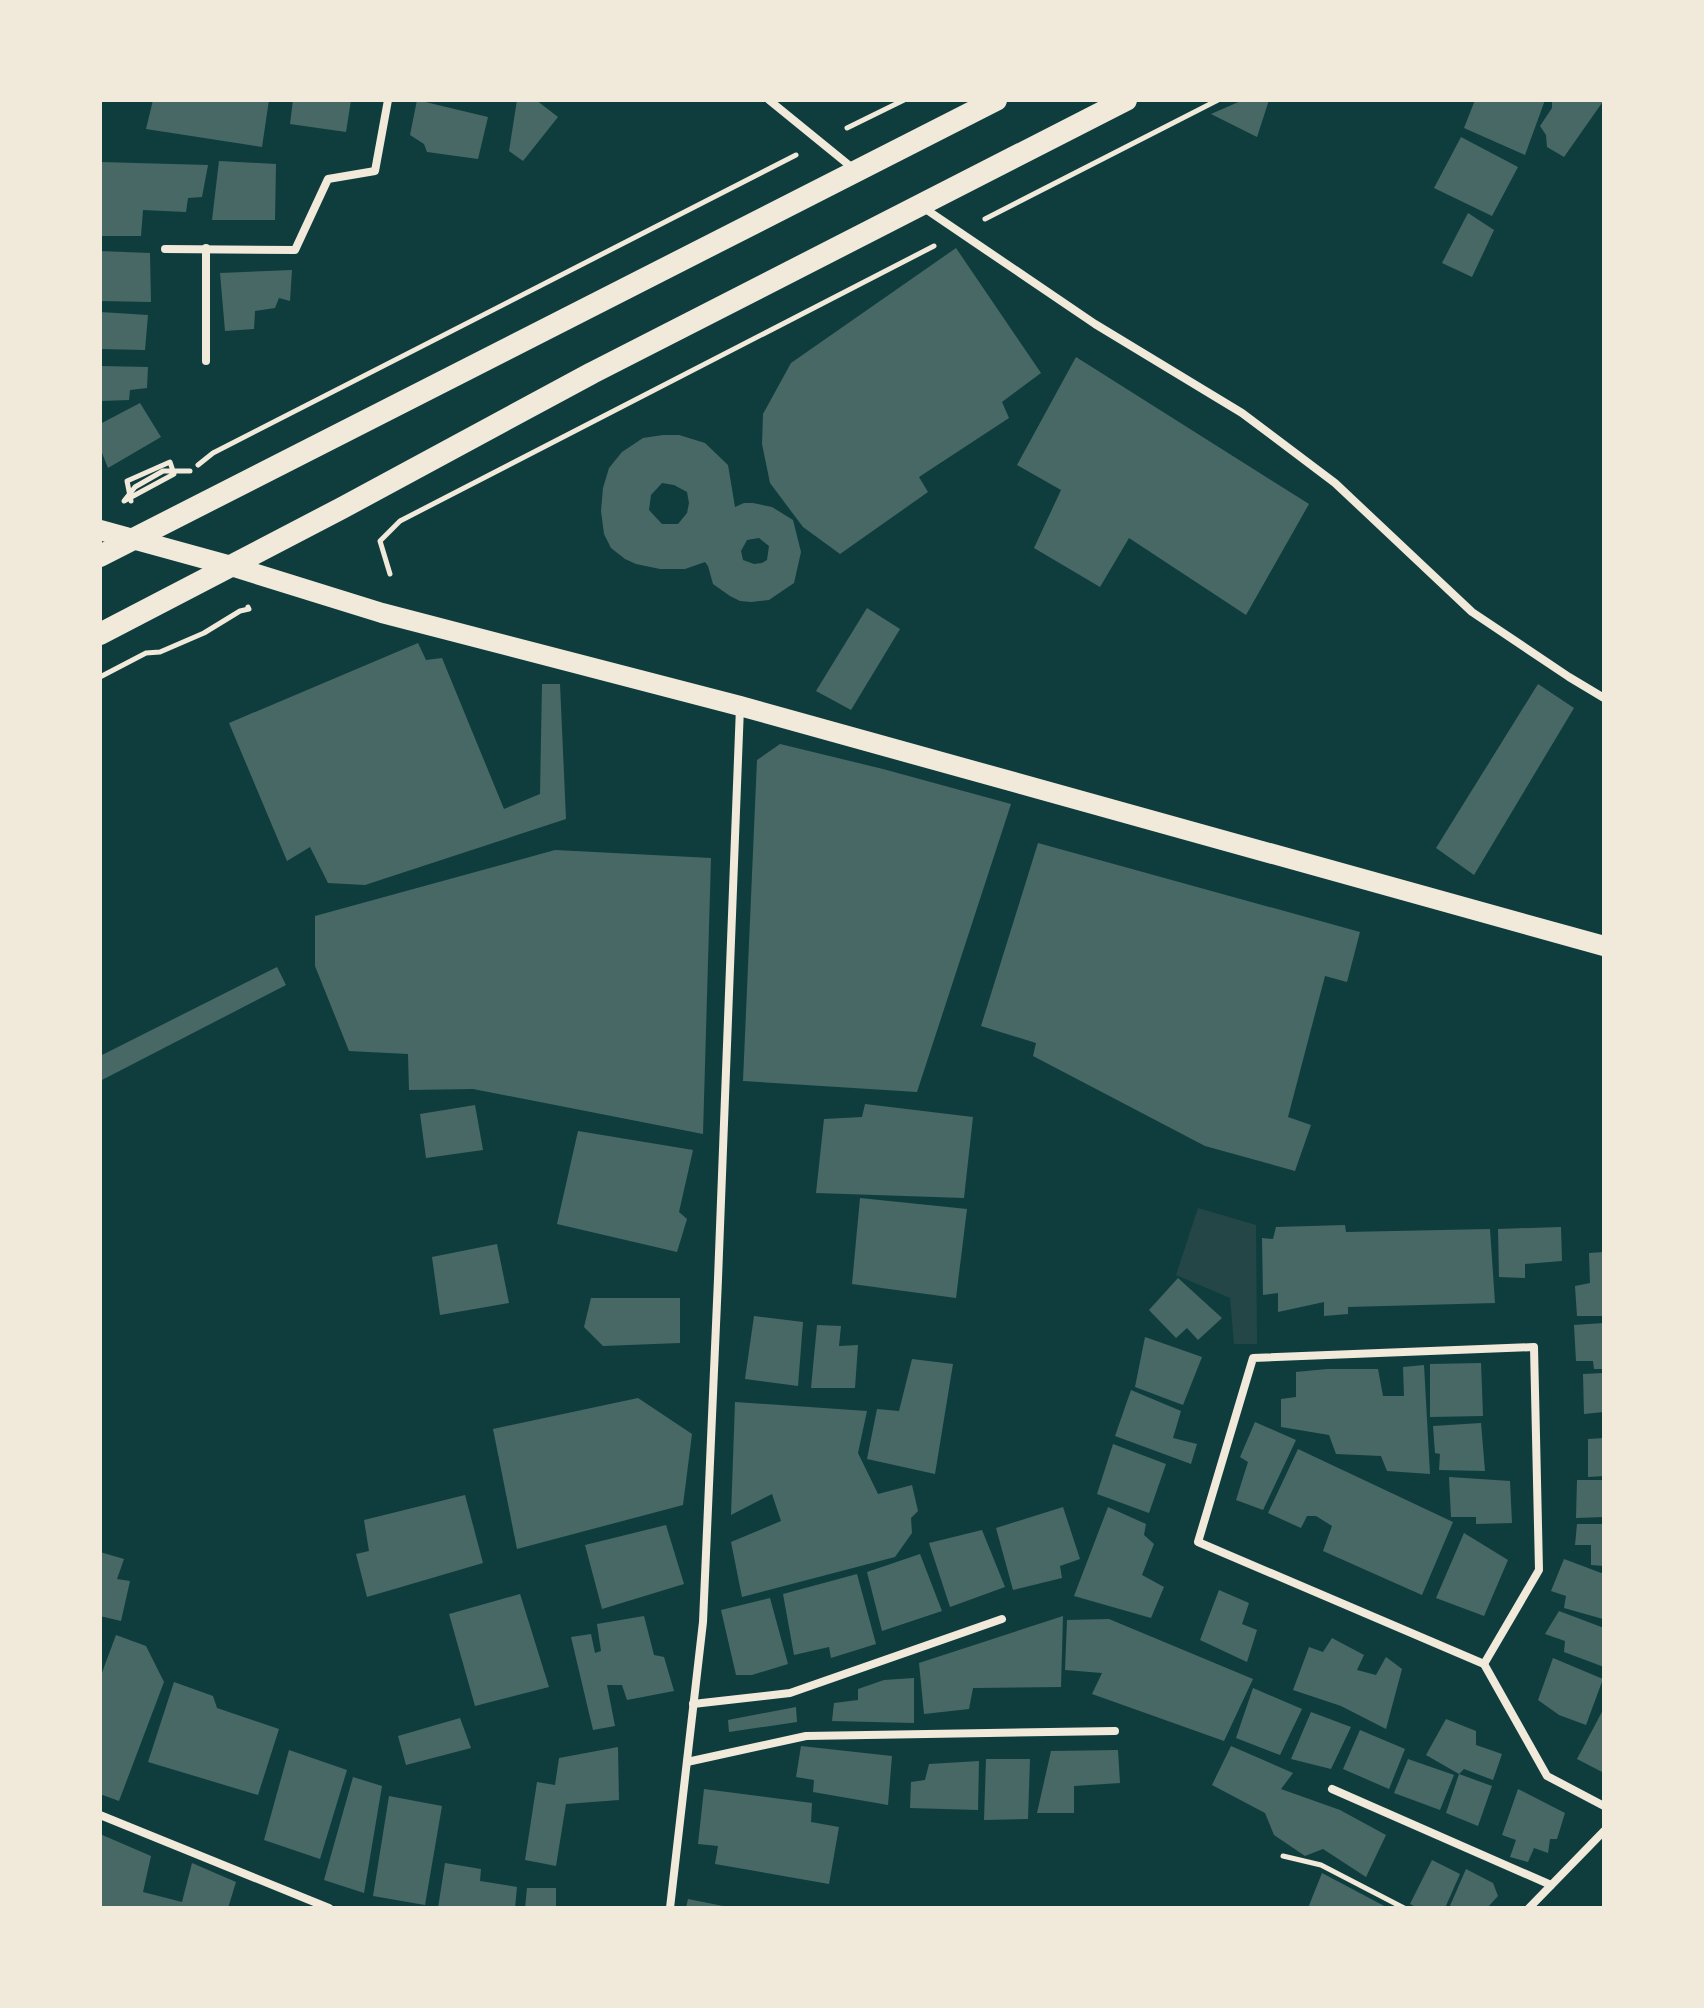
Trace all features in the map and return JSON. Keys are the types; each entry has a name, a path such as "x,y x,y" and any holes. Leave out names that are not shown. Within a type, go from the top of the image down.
{"highway":[{"path":"100,556 996,100"},
{"path":"100,634 356,501 605,366 1126,100"}],"main road":[{"path":"100,530 231,566 382,613 740,706 1604,946"}],"street":[{"path":"165,249 295,250 328,179 375,171 388,100"},
{"path":"769,100 856,171"},
{"path":"920,205 1095,324 1242,413 1335,483 1472,612 1604,698"},
{"path":"206,248 206,361"},
{"path":"670,1908 703,1622 740,706"},
{"path":"1484,1664 1539,1570 1534,1347 1253,1358 1198,1542 1484,1664 1547,1776 1604,1806"},
{"path":"693,1704 790,1693 1002,1619"},
{"path":"687,1762 806,1736 1115,1731"},
{"path":"1332,1789 1551,1885"},
{"path":"100,1815 329,1908"},
{"path":"1529,1908 1604,1831"}],"path":[{"path":"139,493 124,501 135,487 163,471 189,471 213,453 904,100"},
{"path":"390,574 380,541 400,521 1218,100"},
{"path":"100,677 146,653 160,652 204,633 240,611 249,609 246,602 258,602"},
{"path":"1283,1856 1321,1865 1404,1908"}],"shaded area":[{"path":"1198,1208 1256,1225 1257,1344 1234,1344 1230,1298 1176,1275"}],"building":[{"path":"153,100 269,100 262,147 146,129"},
{"path":"293,100 351,100 346,132 290,124"},
{"path":"417,100 488,117 478,159 427,152 424,144 410,135"},
{"path":"517,100 536,100 558,117 523,161 509,151"},
{"path":"1243,100 1269,100 1257,137 1211,114"},
{"path":"1475,100 1545,100 1525,155 1464,128"},
{"path":"1552,100 1604,100 1564,157 1547,147 1546,135 1540,126 1552,108"},
{"path":"1461,137 1518,167 1492,216 1434,188"},
{"path":"219,161 276,164 275,220 212,220"},
{"path":"100,162 208,165 202,197 188,198 186,212 143,210 141,236 100,236"},
{"path":"1468,213 1494,230 1472,277 1442,263"},
{"path":"956,248 1041,373 1002,402 1009,418 919,477 928,492 840,554 803,527 770,483 762,444 763,414 791,363"},
{"path":"100,251 150,253 151,302 100,301"},
{"path":"292,270 290,301 279,298 275,308 255,311 254,329 225,331 220,273"},
{"path":"100,312 148,315 145,350 100,349"},
{"path":"1076,357 1309,504 1246,615 1129,538 1100,587 1034,548 1061,490 1017,465"},
{"path":"100,366 148,367 147,388 130,390 129,400 100,401"},
{"path":"140,403 161,437 108,468 100,448 100,424"},
{"path":"679,435 705,443 728,465 735,507 753,503 772,507 793,520 801,552 794,583 769,600 740,601 713,584 705,562 685,569 660,569 636,564 611,548 604,534 601,511 603,488 609,468 622,452 643,438","holes":["662,483 687,492 687,513 678,524 662,524 649,510 651,495","759,538 769,546 767,560 754,564 743,560 741,551 747,540"]},
{"path":"867,608 900,629 851,710 816,691"},
{"path":"418,643 426,660 442,658 504,809 540,794 542,684 560,684 566,819 365,885 328,883 310,847 287,861 229,723"},
{"path":"1538,684 1574,708 1474,875 1436,848"},
{"path":"780,744 1011,804 917,1092 743,1081 757,760"},
{"path":"1038,843 1360,932 1347,982 1325,976 1288,1117 1311,1125 1295,1171 1205,1146 1033,1056 1036,1043 981,1026"},
{"path":"555,850 711,858 703,1134 473,1089 409,1090 408,1054 349,1051 315,966 315,916"},
{"path":"277,967 286,985 100,1081 100,1056"},
{"path":"865,1104 973,1117 964,1198 816,1193 824,1119 862,1117"},
{"path":"475,1105 483,1150 426,1158 420,1114"},
{"path":"578,1131 693,1150 679,1212 687,1219 677,1252 557,1224"},
{"path":"860,1198 967,1209 956,1298 852,1284"},
{"path":"1345,1225 1346,1232 1490,1229 1495,1303 1348,1307 1348,1314 1324,1316 1324,1302 1278,1312 1278,1293 1263,1295 1262,1238 1273,1239 1276,1227"},
{"path":"1561,1227 1562,1261 1525,1264 1525,1278 1499,1277 1498,1229"},
{"path":"497,1244 509,1303 440,1315 432,1257"},
{"path":"1604,1252 1604,1316 1577,1316 1575,1286 1590,1283 1589,1253"},
{"path":"1178,1278 1222,1318 1198,1340 1187,1328 1176,1338 1149,1310"},
{"path":"591,1298 680,1298 680,1343 603,1346 584,1327"},
{"path":"754,1316 803,1322 798,1386 745,1379"},
{"path":"1604,1323 1604,1369 1594,1369 1593,1361 1576,1361 1574,1325"},
{"path":"817,1325 841,1326 839,1346 858,1345 855,1388 811,1388"},
{"path":"1145,1337 1202,1357 1183,1405 1135,1387"},
{"path":"912,1359 953,1364 935,1474 867,1459 877,1409 899,1411"},
{"path":"1481,1363 1483,1416 1430,1417 1430,1364"},
{"path":"1424,1365 1430,1474 1387,1471 1381,1456 1336,1454 1329,1435 1281,1427 1281,1399 1296,1397 1296,1372 1378,1369 1383,1396 1404,1396 1403,1367"},
{"path":"1604,1373 1604,1412 1584,1414 1583,1374"},
{"path":"1131,1390 1181,1411 1173,1438 1197,1444 1191,1464 1115,1436"},
{"path":"638,1398 692,1434 683,1505 517,1549 493,1429"},
{"path":"735,1402 867,1411 858,1453 878,1494 912,1485 918,1511 911,1518 912,1533 895,1557 742,1597 731,1542 781,1521 772,1494 731,1515"},
{"path":"1255,1422 1296,1440 1263,1510 1236,1500 1248,1462 1240,1457"},
{"path":"1481,1423 1485,1471 1439,1470 1440,1454 1435,1453 1433,1426"},
{"path":"1604,1438 1604,1476 1588,1477 1588,1439"},
{"path":"1113,1444 1166,1464 1149,1513 1097,1494"},
{"path":"1298,1449 1453,1522 1422,1595 1323,1551 1332,1526 1316,1516 1307,1516 1301,1528 1268,1513"},
{"path":"1449,1477 1510,1481 1512,1523 1476,1524 1476,1517 1451,1517"},
{"path":"1577,1480 1604,1480 1604,1517 1576,1518"},
{"path":"465,1495 483,1563 367,1597 356,1554 369,1551 364,1520"},
{"path":"1063,1507 1080,1559 1060,1566 1062,1578 1013,1590 996,1528"},
{"path":"1108,1507 1146,1524 1144,1535 1154,1544 1142,1575 1164,1587 1151,1618 1074,1596"},
{"path":"1577,1524 1604,1524 1604,1566 1591,1565 1591,1545 1575,1545"},
{"path":"666,1525 684,1584 602,1609 585,1545"},
{"path":"982,1530 1005,1587 950,1607 929,1543"},
{"path":"1464,1533 1508,1560 1484,1616 1436,1598"},
{"path":"100,1552 124,1559 117,1579 130,1581 121,1621 100,1616"},
{"path":"920,1554 942,1611 882,1631 867,1572"},
{"path":"1564,1559 1604,1574 1603,1619 1564,1608 1566,1596 1551,1591"},
{"path":"857,1574 876,1644 831,1658 829,1647 794,1655 783,1594"},
{"path":"1219,1590 1249,1603 1242,1624 1257,1630 1247,1662 1200,1640"},
{"path":"520,1594 549,1687 475,1706 449,1614"},
{"path":"770,1598 788,1664 752,1675 736,1675 721,1610"},
{"path":"1559,1611 1604,1628 1604,1667 1564,1652 1565,1641 1545,1634"},
{"path":"644,1616 654,1655 664,1657 674,1691 627,1700 622,1685 607,1685 615,1726 593,1730 571,1637 591,1634 595,1653 601,1651 597,1624"},
{"path":"1063,1616 1061,1687 973,1688 969,1709 924,1714 919,1663"},
{"path":"1109,1619 1253,1679 1224,1741 1092,1694 1102,1673 1065,1670 1067,1620"},
{"path":"116,1635 146,1646 164,1682 119,1801 100,1794 100,1678"},
{"path":"1332,1638 1364,1655 1357,1670 1376,1675 1386,1657 1402,1669 1386,1729 1341,1706 1293,1690 1309,1647 1323,1652"},
{"path":"1553,1658 1603,1679 1586,1725 1559,1715 1538,1700"},
{"path":"914,1678 914,1723 832,1721 834,1703 858,1700 858,1689 884,1680"},
{"path":"174,1682 213,1696 217,1708 279,1729 258,1795 148,1762"},
{"path":"1253,1688 1302,1709 1280,1755 1236,1738"},
{"path":"796,1707 797,1722 729,1732 728,1720"},
{"path":"1604,1708 1604,1773 1577,1759"},
{"path":"1311,1712 1351,1727 1331,1769 1291,1759"},
{"path":"460,1718 471,1748 406,1765 398,1736"},
{"path":"1446,1719 1476,1731 1476,1745 1502,1754 1493,1780 1464,1769 1459,1774 1426,1755"},
{"path":"1360,1730 1405,1749 1389,1789 1343,1769"},
{"path":"801,1746 892,1756 888,1805 813,1792 814,1780 796,1777"},
{"path":"1231,1746 1293,1773 1281,1789 1340,1810 1386,1835 1366,1877 1323,1849 1305,1856 1274,1835 1265,1813 1212,1785"},
{"path":"618,1747 619,1800 566,1804 556,1866 525,1860 537,1782 555,1785 559,1758"},
{"path":"289,1750 347,1770 320,1859 264,1840"},
{"path":"1118,1750 1120,1783 1074,1786 1074,1813 1037,1813 1051,1751"},
{"path":"986,1759 1030,1759 1028,1819 984,1820"},
{"path":"1408,1759 1454,1775 1440,1810 1394,1793"},
{"path":"979,1761 978,1810 910,1808 911,1782 925,1780 929,1764"},
{"path":"1459,1774 1492,1786 1478,1826 1446,1813"},
{"path":"353,1777 382,1786 364,1893 324,1880"},
{"path":"704,1789 812,1803 811,1822 839,1827 829,1884 715,1864 718,1846 698,1844"},
{"path":"1518,1789 1565,1813 1557,1839 1550,1839 1548,1853 1534,1848 1528,1862 1510,1857 1516,1840 1502,1835"},
{"path":"389,1796 442,1806 425,1905 373,1896"},
{"path":"100,1834 151,1856 143,1892 182,1902 192,1863 236,1882 228,1908 100,1908"},
{"path":"1432,1860 1460,1874 1445,1908 1418,1908 1410,1904"},
{"path":"445,1863 481,1869 480,1881 517,1887 515,1908 438,1908"},
{"path":"1466,1869 1493,1883 1498,1896 1487,1908 1449,1908"},
{"path":"1322,1873 1388,1908 1308,1908"},
{"path":"527,1888 556,1888 556,1908 525,1908"},
{"path":"688,1899 728,1907 728,1908 686,1908"}]}
